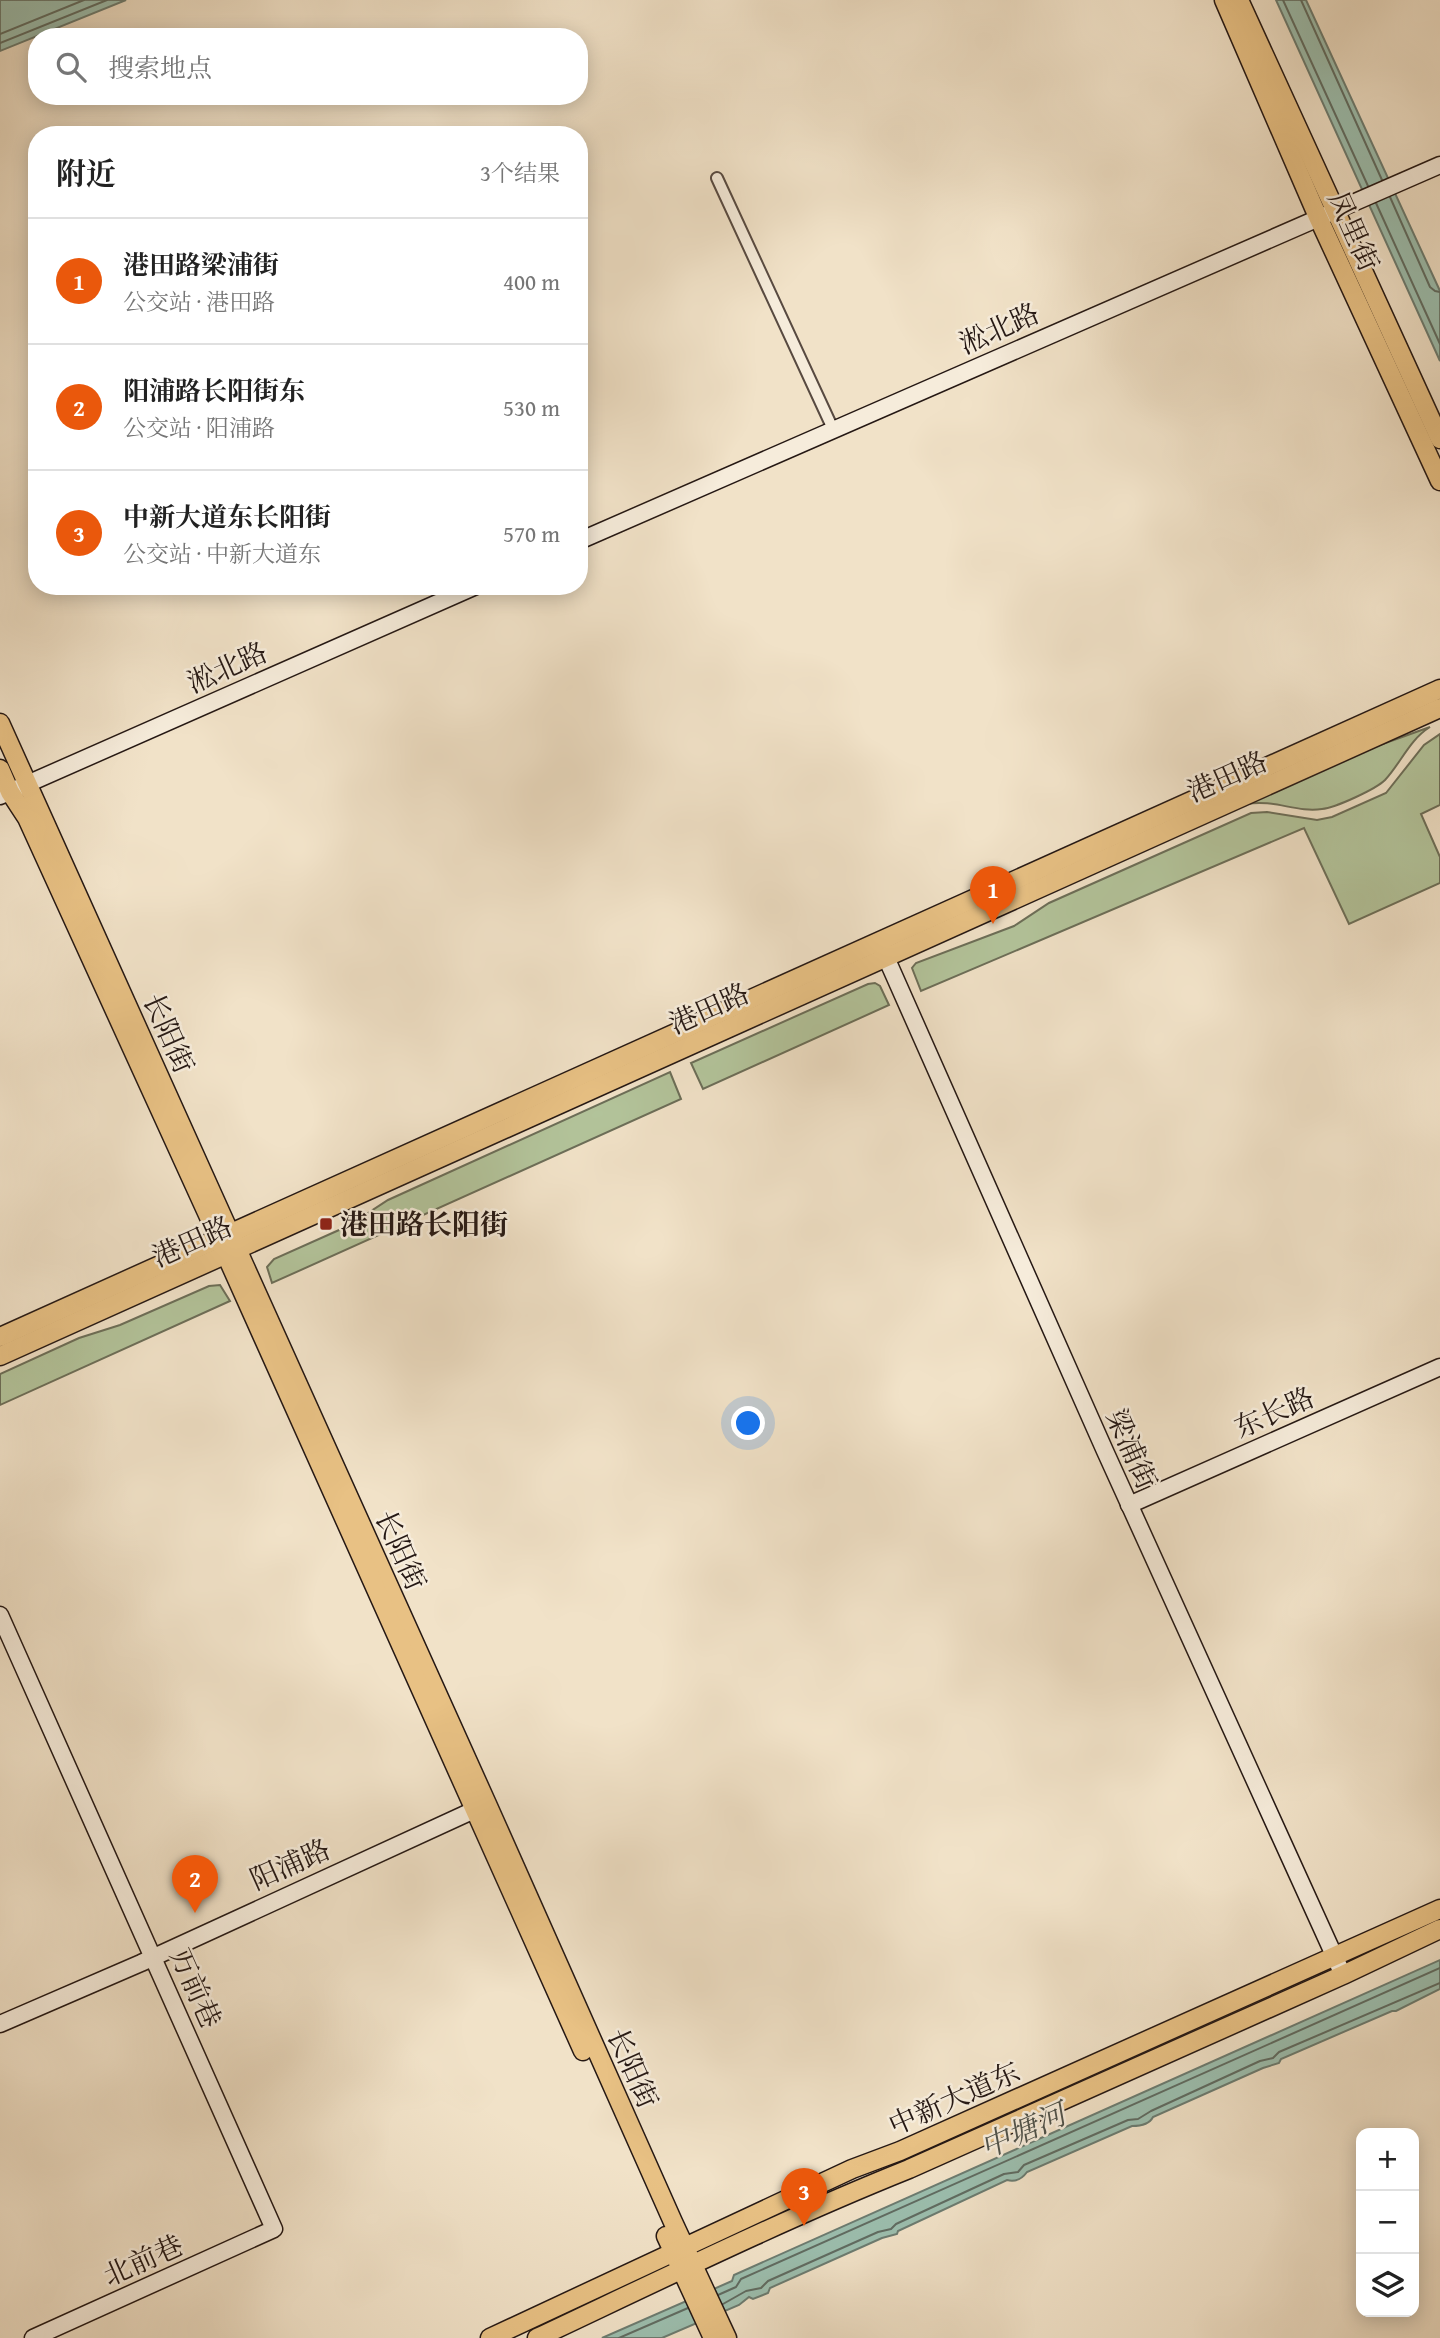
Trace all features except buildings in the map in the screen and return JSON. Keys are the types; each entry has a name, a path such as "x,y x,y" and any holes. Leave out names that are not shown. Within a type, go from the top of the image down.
{"main road":[{"name":"凤里街","path":"1224,0 1326,214 1440,439"},
{"name":"凤里街","path":"1239,0 1326,214 1440,481"},
{"name":"港田路","path":"0,1356 228,1244 882,949 1440,689"},
{"name":"港田路","path":"882,949 1440,708"},
{"name":"长阳街","path":"0,723 228,1244 712,2326 727,2338"},
{"name":"长阳街","path":"0,769 5,794 27,818 228,1244"},
{"name":"港田路","path":"0,1337 228,1244"},
{"name":"中新大道东","path":"490,2338 852,2169 913,2146 1440,1909"},
{"name":"中新大道东","path":"537,2338 835,2199 909,2169 1440,1929"}],"street":[{"name":"淞北路","path":"588,537 1440,165"},
{"path":"717,177 833,429"},
{"name":"淞北路","path":"5,794 455,595"},
{"name":"梁浦街","path":"882,949 1129,1505 1343,1975"},
{"name":"东长路","path":"1129,1505 1440,1367"},
{"name":"万前巷","path":"0,1615 274,2229"},
{"name":"阳浦路","path":"0,2024 481,1807"},
{"name":"北前巷","path":"33,2338 274,2229"}],"shaded area":[{"path":"1430,727 1416,738 1385,780 1345,802 1313,810 1267,803 1247,804 1377,746"},
{"path":"1440,734 1440,805 1421,814 1440,857 1440,883 1349,924 1304,828 921,991 912,968 916,963 1014,926 1049,903 1251,813 1267,812 1317,820 1332,817 1386,793 1424,745"},
{"path":"875,983 880,986 889,1005 703,1089 691,1063"},
{"path":"670,1072 681,1099 272,1283 267,1267 274,1259 348,1226 388,1200"},
{"path":"220,1285 230,1301 0,1405 0,1374 79,1338 120,1325 209,1286"}],"water":[{"path":"0,0 126,0 57,28 28,28 28,40 0,51"},
{"path":"1276,0 1306,0 1440,291 1440,361"},
{"path":"1440,1960 1440,1989 1396,2011 1281,2059 1279,2063 1153,2117 1146,2123 1132,2126 1027,2172 1018,2179 1007,2180 898,2231 897,2234 882,2238 770,2288 768,2293 753,2299 749,2297 739,2305 662,2338 602,2338 732,2281 734,2275"}],"place":[{"name":"港田路梁浦街","path":"993,924"},
{"name":"港田路长阳街","path":"326,1224"},
{"name":"阳浦路长阳街东","path":"195,1913"},
{"name":"中新大道东长阳街","path":"804,2226"}],"water label":[{"name":"中塘河","path":"1023,2131"}]}
